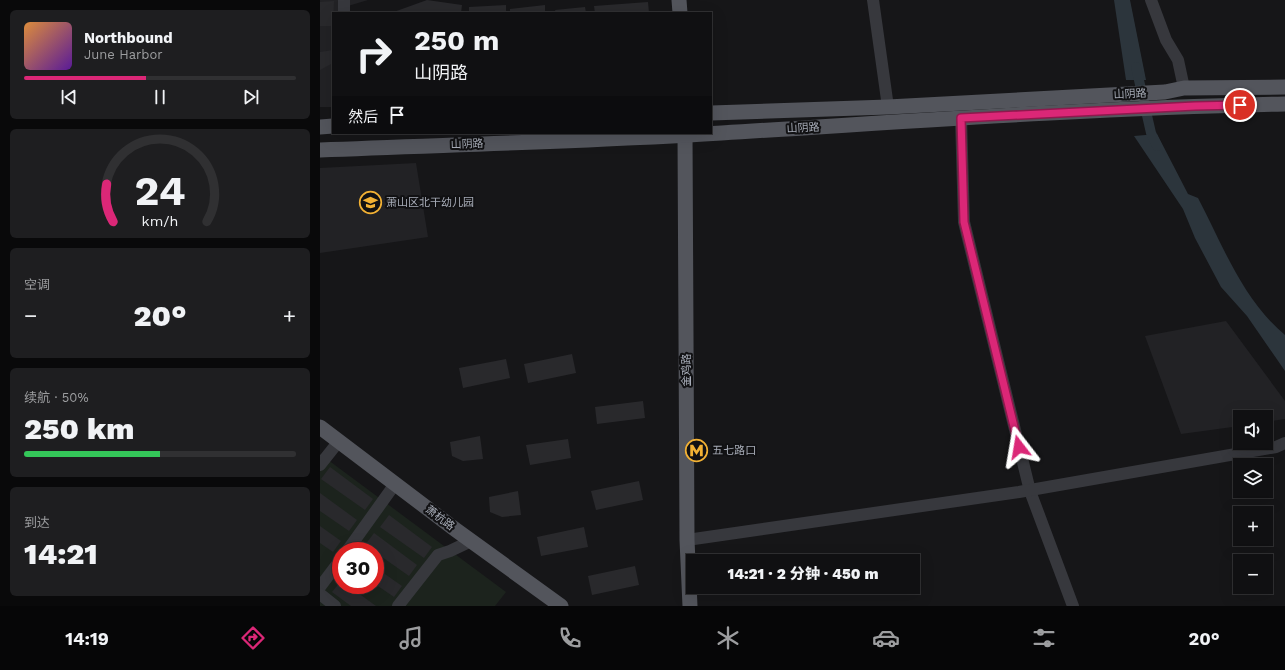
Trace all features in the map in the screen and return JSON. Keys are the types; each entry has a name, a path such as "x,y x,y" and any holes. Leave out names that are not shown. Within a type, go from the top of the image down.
{"main road":[{"path":"679,0 680,12"},
{"name":"山阴路","path":"712,113 888,107 1165,92 1184,88 1285,86"},
{"name":"山阴路","path":"712,132 961,118 1285,104"},
{"path":"320,127 332,126"},
{"name":"山阴路","path":"320,150 686,134"},
{"name":"金鸡路","path":"686,134 687,540 690,606"},
{"name":"萧杭路","path":"320,427 471,541 562,606"}],"street":[{"path":"344,0 344,12"},
{"path":"873,0 888,107"},
{"path":"1152,0 1166,40 1178,60 1184,88"},
{"path":"961,118 964,222 1030,490 1073,606"},
{"path":"320,465 339,441"},
{"path":"687,540 1030,490 1276,447 1285,444"},
{"path":"353,542 395,484"},
{"path":"398,606 438,555 471,541"},
{"path":"320,587 332,571"},
{"path":"320,594 335,606"}],"shaded area":[{"path":"320,0 368,0 348,6 349,12 332,12 332,107 320,107"},
{"path":"1114,0 1130,0 1146,80 1126,80"},
{"path":"1157,134 1188,194 1198,198 1225,253 1246,289 1257,306 1285,335 1285,371 1247,316 1221,287 1195,238 1183,209 1134,136"},
{"name":"萧山区北干幼儿园","path":"416,163 428,237 320,253 320,168"},
{"path":"1226,321 1285,401 1285,419 1273,421 1273,410 1233,410 1233,427 1181,434 1145,336"},
{"path":"320,454 506,592 495,606 320,606"}],"building":[{"path":"427,0 462,5 461,12 394,12"},
{"path":"334,1 332,26 320,26 320,2"},
{"path":"648,2 649,12 595,12 594,6"},
{"path":"506,5 506,12 469,12 469,7"},
{"path":"545,5 545,12 510,12 510,9"},
{"path":"585,7 586,12 556,12 555,10"},
{"path":"332,50 332,64 320,70 320,52"},
{"path":"572,354 576,373 528,383 524,364"},
{"path":"506,359 510,378 463,388 459,368"},
{"path":"643,401 645,418 597,424 595,407"},
{"path":"480,436 483,459 463,461 452,456 450,442"},
{"path":"568,439 571,458 530,465 526,445"},
{"path":"330,467 373,499 365,510 321,479"},
{"path":"639,481 643,500 596,510 591,491"},
{"path":"518,491 521,515 502,517 490,512 489,497"},
{"path":"320,493 357,520 349,531 320,511"},
{"path":"389,515 432,547 424,558 380,527"},
{"path":"320,526 341,541 332,542 332,551 320,543"},
{"path":"584,527 588,547 541,556 537,537"},
{"path":"374,533 417,565 409,576 384,558 384,542 367,542"},
{"path":"635,566 639,585 592,595 588,576"},
{"path":"384,573 402,586 394,597 384,590"},
{"path":"335,594 359,594 376,606 351,606"}],"waterway":[{"path":"1136,67 1151,133 1157,146"}],"place":[{"name":"萧山区北干幼儿园","path":"371,202"},
{"name":"五七路口","path":"697,450"}],"route":[{"path":"1019,447 982,302 964,222 961,118 1240,105"}]}
